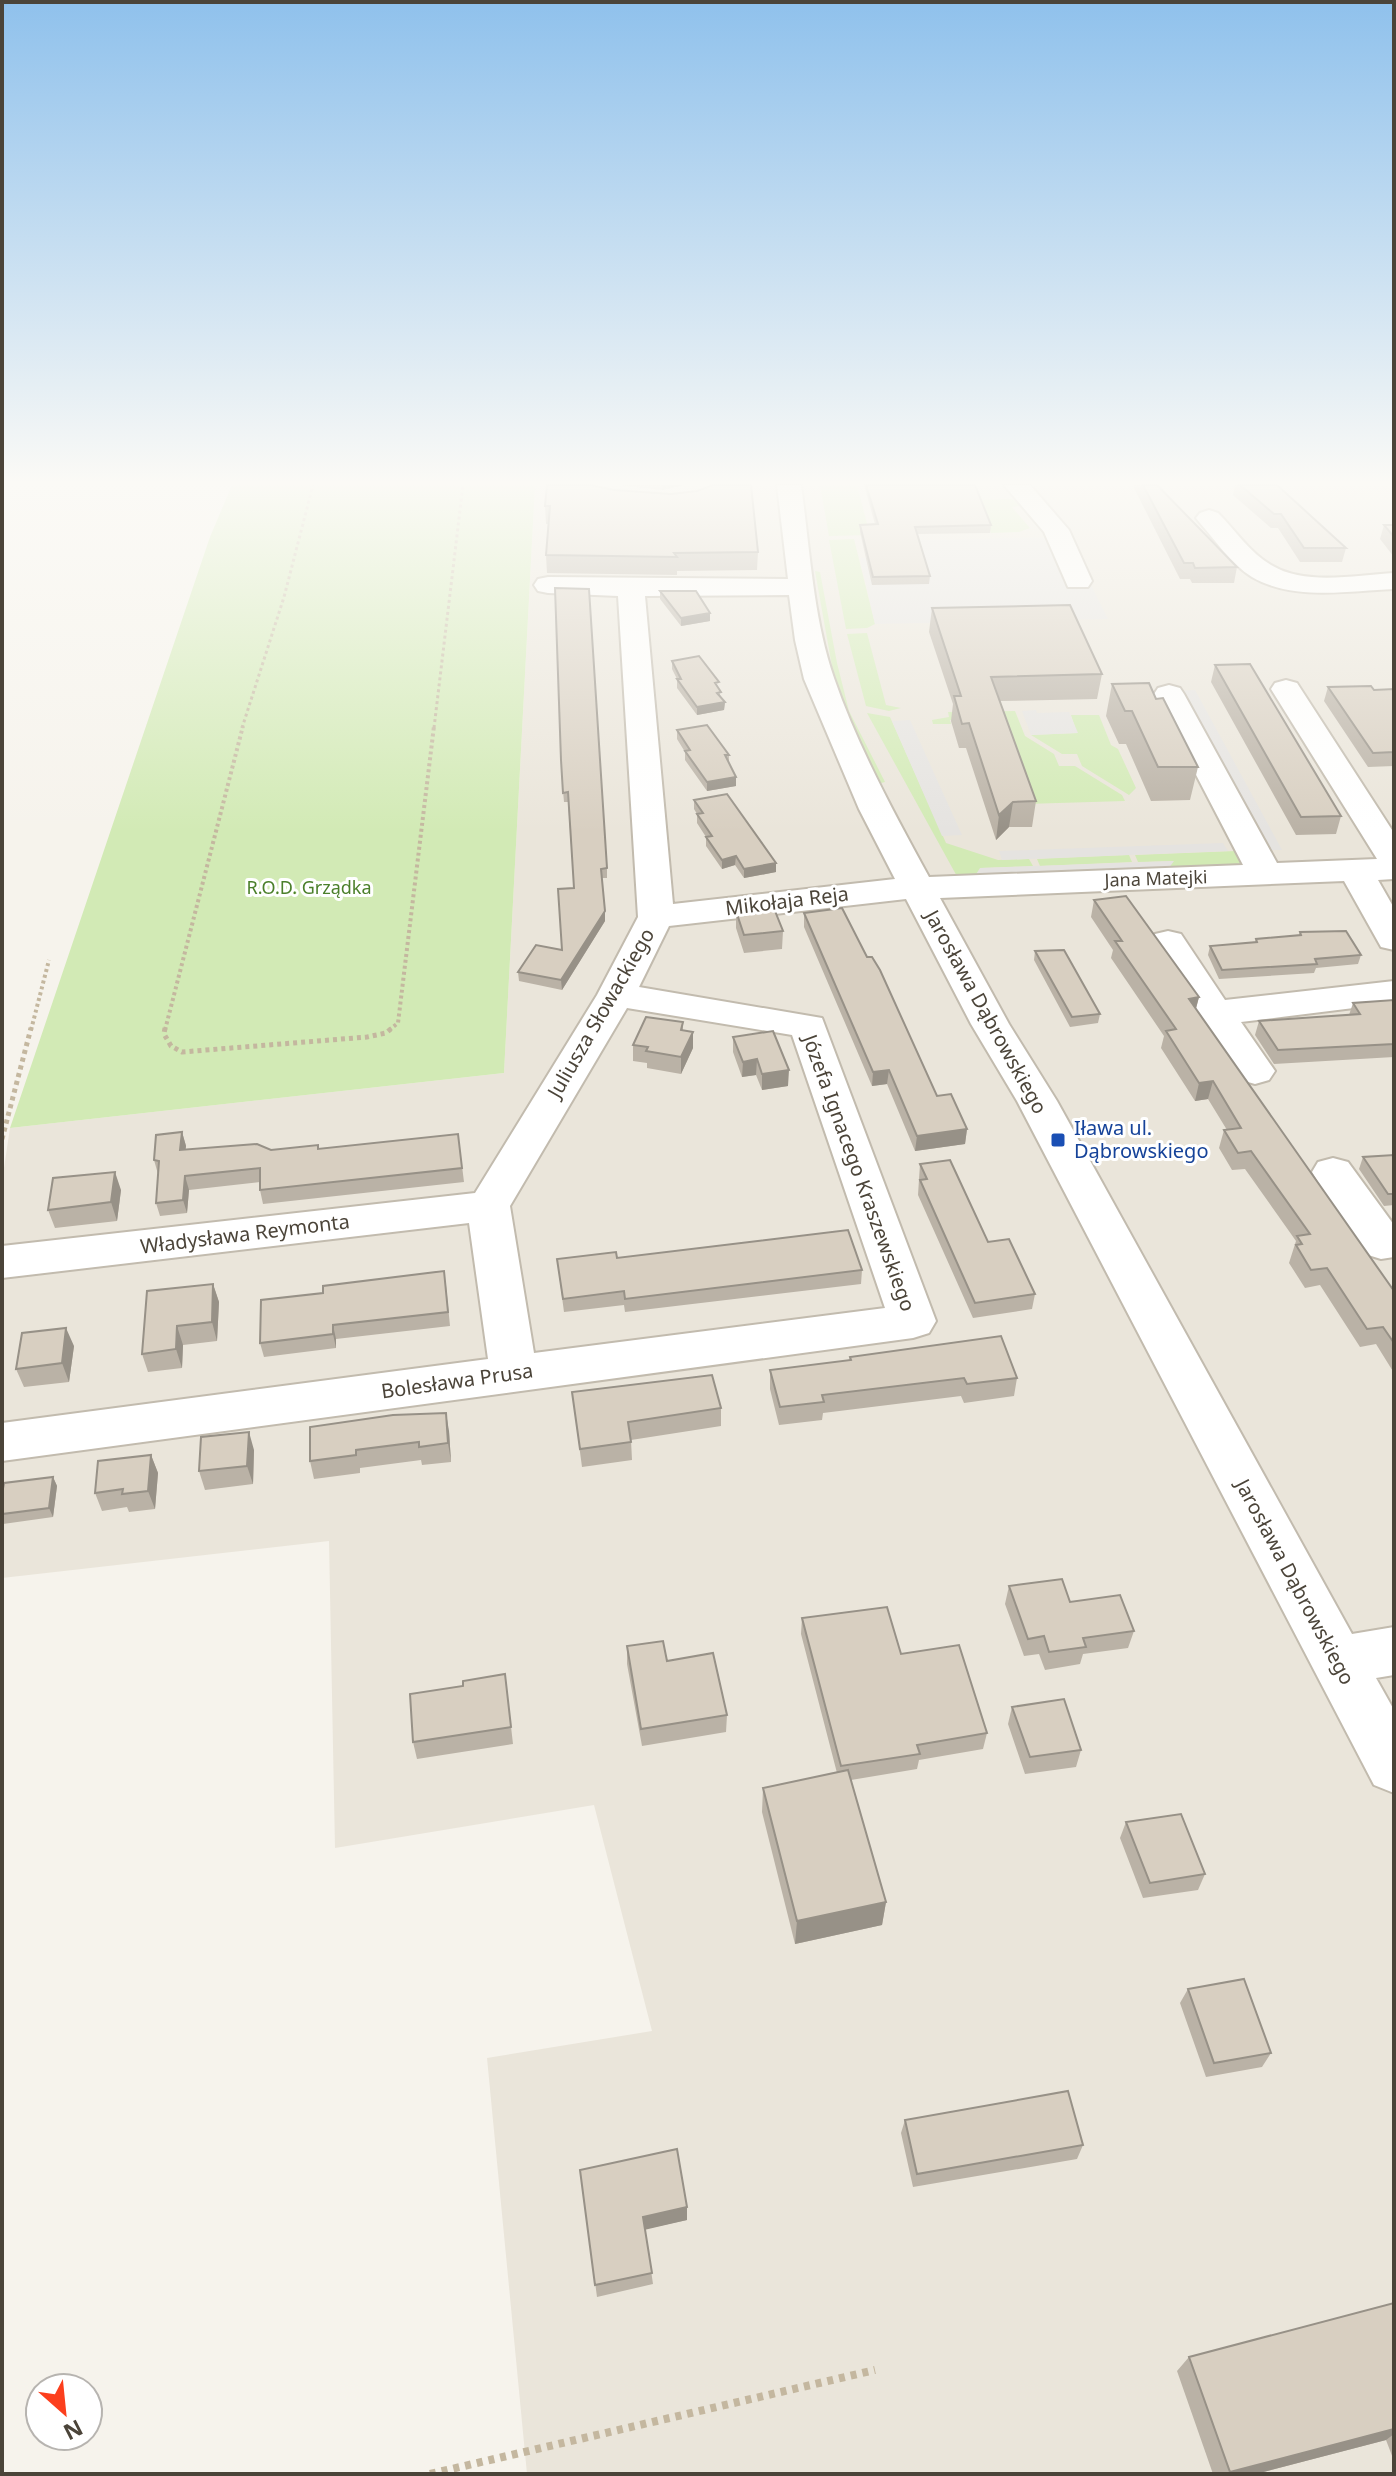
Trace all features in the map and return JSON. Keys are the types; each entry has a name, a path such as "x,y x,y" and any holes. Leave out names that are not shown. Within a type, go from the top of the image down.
{"street":[{"name":"Juliusza Słowackiego","path":"488,1206 616,995 656,917 632,601"},
{"name":"Jarosława Dąbrowskiego","path":"805,601 809,640 819,679 865,788 1394,1766"},
{"path":"1286,689 1394,859"},
{"path":"1169,694 1266,875"},
{"name":"Jana Matejki","path":"917,888 1394,869"},
{"path":"1355,871 1394,939"},
{"name":"Mikołaja Reja","path":"656,917 875,890 917,888"},
{"path":"1168,942 1255,1071"},
{"path":"1215,1013 1394,992"},
{"name":"Józefa Ignacego Kraszewskiego","path":"616,995 808,1026 913,1321"},
{"path":"1333,1172 1390,1248"},
{"path":"488,1206 514,1373"},
{"name":"Władysława Reymonta","path":"2,1262 488,1206"},
{"name":"Bolesława Prusa","path":"2,1442 913,1321"},
{"path":"1338,1660 1394,1651"}],"path":[{"path":"283,601 236,747 164,1034 171,1046 182,1052 367,1037 386,1033 398,1023 449,601"},
{"path":"2,1139 49,960"},
{"path":"430,2474 875,2370"}],"shaded area":[{"path":"529,601 1394,601 1394,2474 527,2474 487,2058 652,2031 594,1805 335,1848 329,1541 2,1578 2,1181 10,1128 504,1073"},
{"path":"870,601 1099,601 1108,619 875,624"},
{"path":"1195,690 1282,850 1264,850 1225,816 1215,813 1166,719 1177,691"},
{"path":"1036,710 1037,713 1069,712 1078,733 1031,735 1022,711"},
{"path":"910,720 962,835 942,836 892,721"},
{"path":"1223,843 1228,851 1002,860 999,851"},
{"path":"1174,861 1166,872 973,879 980,868"}],"green space":[{"name":"R.O.D. Grządka","path":"188,601 529,601 504,1073 10,1128"},
{"path":"820,601 825,601 849,711 885,782 881,783 858,740 835,683"},
{"path":"841,601 869,601 875,624 867,628 846,629"},
{"path":"867,633 886,705 901,708 889,711 866,706 847,634"},
{"path":"1015,711 1025,736 1054,754 1059,766 1075,766 1122,795 1125,801 1025,804 988,719 950,720 951,724 933,724 932,720 949,717 948,712"},
{"path":"867,713 890,717 946,843 998,860 1029,859 1033,866 981,868 973,879 959,880"},
{"path":"1071,715 1099,715 1111,745 1118,749 1136,788 1129,795 1082,766 1077,754 1062,754 1031,735 1077,733"},
{"path":"1236,851 1244,866 1166,872 1173,861 1138,862 1135,855"},
{"path":"1129,855 1132,862 1040,866 1037,859"}],"building":[{"path":"555,601 590,601 607,868 601,869 605,911 561,980 518,972 536,945 562,950 558,889 574,888 568,792 563,793"},
{"path":"667,601 702,601 710,613 681,618"},
{"path":"1070,605 1102,674 991,677 1036,801 1013,802 999,815 969,723 962,724 954,696 961,696 932,608"},
{"path":"699,656 719,682 715,683 721,692 717,693 725,702 697,707 677,679 681,679 672,661"},
{"path":"1250,664 1341,816 1301,817 1215,665"},
{"path":"1149,683 1156,699 1163,698 1198,767 1158,767 1132,711 1125,711 1112,684"},
{"path":"1371,686 1374,690 1394,689 1394,752 1373,753 1328,687"},
{"path":"707,725 729,755 725,755 736,777 707,782 685,751 690,750 677,730"},
{"path":"727,794 776,863 744,869 736,856 722,860 706,837 712,836 697,814 703,813 694,800"},
{"path":"1126,896 1199,997 1189,999 1394,1291 1394,1343 1383,1327 1367,1329 1327,1268 1311,1270 1296,1245 1302,1244 1297,1236 1310,1234 1251,1151 1238,1153 1224,1130 1241,1128 1213,1081 1199,1083 1166,1031 1176,1029 1115,941 1122,941 1094,900"},
{"path":"773,906 783,931 744,935 736,911"},
{"path":"842,908 867,957 872,957 880,970 937,1096 951,1094 967,1129 917,1136 889,1070 873,1072 804,913"},
{"path":"1346,931 1361,955 1315,959 1317,964 1222,970 1210,946 1257,942 1256,939 1301,935 1300,932"},
{"path":"1064,950 1100,1014 1072,1017 1035,951"},
{"path":"1394,1000 1394,1044 1278,1050 1259,1021 1360,1014 1353,1003"},
{"path":"646,1017 683,1022 681,1030 693,1032 681,1057 646,1051 648,1047 633,1045"},
{"path":"773,1031 789,1070 762,1074 757,1059 743,1062 733,1037"},
{"path":"182,1132 180,1150 257,1144 271,1150 318,1145 318,1149 458,1134 462,1168 260,1190 260,1168 185,1176 183,1200 156,1203 159,1161 154,1160 156,1135"},
{"path":"1394,1155 1394,1194 1388,1194 1363,1157"},
{"path":"950,1160 988,1242 1009,1239 1035,1294 975,1303 920,1180 927,1179 920,1164"},
{"path":"115,1172 111,1202 48,1210 53,1178"},
{"path":"848,1230 862,1270 625,1299 624,1291 563,1299 557,1259 616,1252 617,1258"},
{"path":"444,1271 448,1312 333,1325 333,1334 260,1343 261,1300 323,1293 323,1286"},
{"path":"213,1284 212,1322 177,1326 176,1349 142,1354 147,1291"},
{"path":"66,1328 62,1363 16,1369 22,1333"},
{"path":"1001,1336 1017,1378 967,1384 964,1378 822,1395 824,1402 780,1407 770,1370 851,1360 850,1357"},
{"path":"712,1375 721,1408 628,1422 631,1442 580,1449 572,1392"},
{"path":"446,1413 448,1443 419,1447 419,1442 356,1450 356,1455 310,1461 310,1427 393,1415"},
{"path":"249,1432 247,1466 199,1471 201,1437"},
{"path":"151,1455 148,1491 122,1494 123,1489 95,1493 98,1461"},
{"path":"53,1477 49,1508 2,1514 4,1483"},
{"path":"1062,1579 1070,1602 1120,1595 1134,1631 1083,1638 1086,1647 1049,1652 1044,1636 1028,1639 1009,1586"},
{"path":"887,1607 901,1654 959,1645 987,1733 917,1745 920,1754 841,1766 802,1618"},
{"path":"663,1641 667,1661 713,1653 727,1715 641,1729 627,1646"},
{"path":"505,1674 511,1727 413,1742 410,1694 463,1686 463,1681"},
{"path":"1064,1699 1081,1750 1030,1757 1012,1707"},
{"path":"848,1770 886,1902 797,1921 763,1788"},
{"path":"1181,1814 1205,1874 1150,1883 1126,1822"},
{"path":"1244,1979 1271,2053 1214,2063 1188,1989"},
{"path":"1068,2091 1083,2145 917,2174 905,2120"},
{"path":"677,2149 687,2207 643,2217 652,2273 595,2285 580,2170"},
{"path":"1394,2303 1394,2429 1230,2472 1189,2357"}],"place":[{"name":"Iława ul. Dąbrowskiego","path":"1058,1140"}]}
